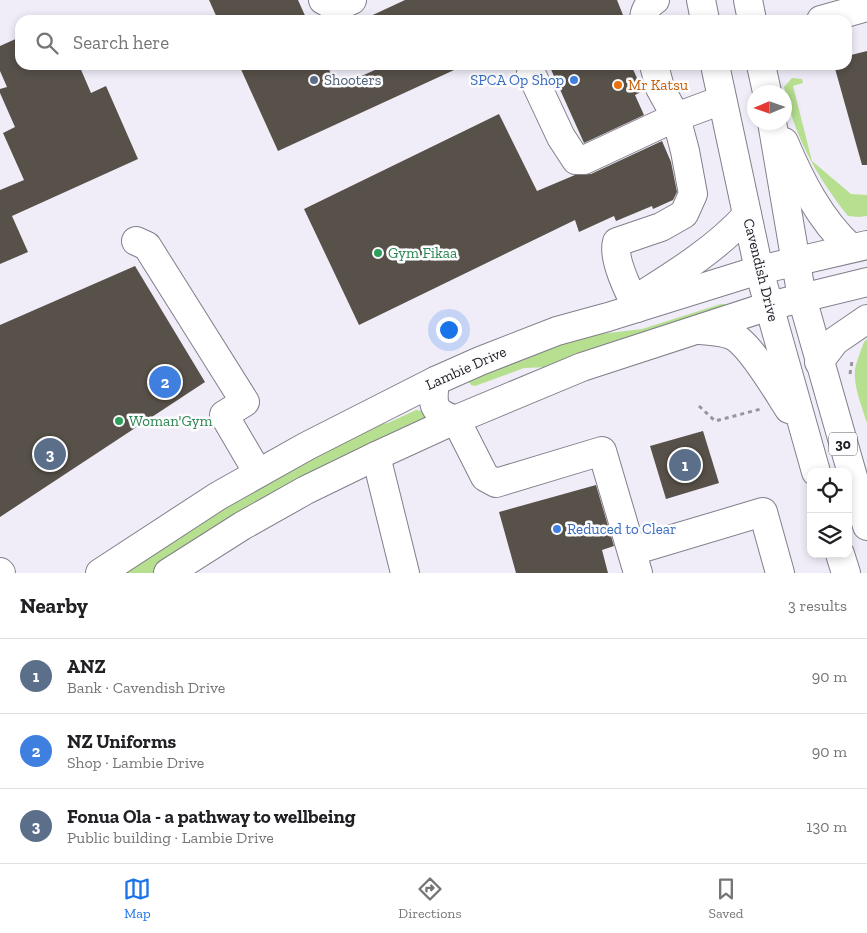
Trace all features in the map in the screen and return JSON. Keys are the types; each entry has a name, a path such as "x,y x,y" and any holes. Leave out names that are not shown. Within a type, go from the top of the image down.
{"main road":[{"path":"323,0 333,6 352,0"},
{"path":"644,15 650,3 655,0"},
{"path":"701,0 704,15"},
{"path":"748,0 751,15"},
{"path":"839,15 867,7"},
{"path":"635,304 617,258 615,248 617,242 661,227 684,214 693,194 685,150 676,117 660,88 655,70"},
{"name":"Cavendish Drive","path":"716,70 758,270 815,468"},
{"path":"762,70 765,85"},
{"path":"531,73 561,137 576,160 584,160 676,117 722,100"},
{"name":"30","path":"773,130 802,298 867,526"},
{"path":"779,130 791,159 820,213 833,231 859,246"},
{"path":"635,304 721,242 747,215"},
{"path":"136,241 147,246 245,402 224,416 258,474"},
{"path":"635,304 794,260 859,246"},
{"path":"168,573 242,526 306,490 456,420 582,367 769,306 867,282"},
{"name":"Lambie Drive","path":"100,573 218,496 307,446 435,381 540,337 608,317 635,304"},
{"path":"819,362 835,341 867,319"},
{"path":"697,330 732,335 748,349 805,434"},
{"path":"435,381 452,387 459,395 460,402 456,420 485,476 496,483 602,451 635,562 763,512 780,573"},
{"path":"376,456 405,573"},
{"path":"841,558 846,573"}],"path":[{"path":"699,406 715,421 766,408"}],"green space":[{"path":"792,78 802,79 803,83 793,86 812,161 851,194 867,195 867,216 848,216 826,186 808,155 800,139 792,116 792,85 786,85"},
{"path":"725,304 726,308 550,367 524,368 475,386 469,382 474,375 575,337 642,329"},
{"path":"867,339 867,423 858,396 855,369 864,342"},
{"path":"416,410 422,411 425,417 423,422 157,573 114,573 357,428 388,423"}],"building":[{"path":"209,0 298,0 305,15 216,15"},
{"path":"405,0 617,0 623,15 373,15"},
{"path":"15,39 15,70 81,70 91,93 106,86 138,159 12,216 28,252 0,264 0,190 24,180 3,133 15,127 0,93 0,89 7,87 0,71 0,46"},
{"path":"867,51 867,165 862,165 835,70 852,70 852,55"},
{"path":"241,70 329,70 337,87 375,70 454,70 278,151"},
{"path":"551,70 633,70 643,91 635,95 644,115 584,143"},
{"path":"499,114 537,191 575,175 591,174 662,141 671,162 677,192 673,200 653,209 652,206 616,221 614,216 579,232 575,220 359,325 304,209"},
{"path":"135,266 205,382 0,517 0,325"},
{"path":"703,431 719,483 666,499 650,446"},
{"name":"Reduced to Clear","path":"596,485 614,546 602,550 608,573 516,573 499,512"}],"place":[{"name":"Shooters","path":"314,80"},
{"name":"SPCA Op Shop","path":"574,80"},
{"name":"Mr Katsu","path":"618,85"},
{"name":"Gym Fikaa","path":"378,253"},
{"name":"NZ Uniforms","path":"165,382"},
{"name":"Woman'Gym","path":"119,421"},
{"name":"Fonua Ola - a pathway to wellbeing","path":"50,454"},
{"name":"ANZ","path":"685,465"},
{"name":"Reduced to Clear","path":"557,529"}]}
